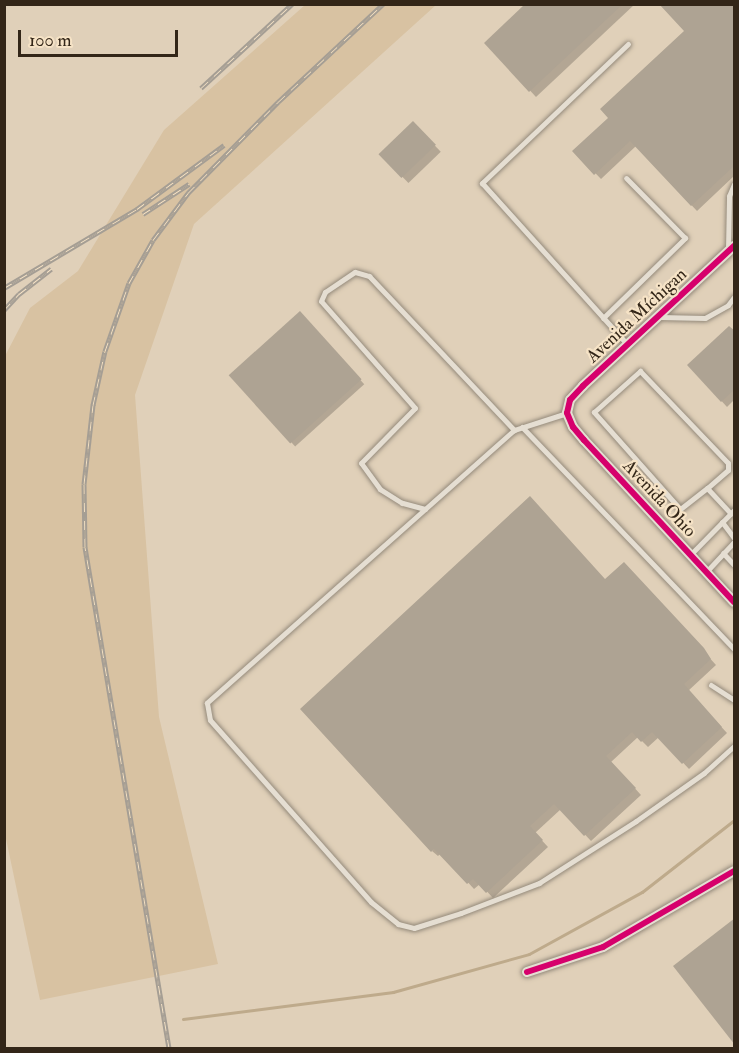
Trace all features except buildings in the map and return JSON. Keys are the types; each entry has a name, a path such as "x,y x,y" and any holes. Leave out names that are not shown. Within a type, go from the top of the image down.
{"street":[{"name":"Avenida Míchigan","path":"567,413 575,394 731,249"},
{"name":"Avenida Ohio","path":"567,413 573,427 584,440 735,602"},
{"path":"527,972 603,947 735,871"}],"lane":[{"path":"628,44 482,183 628,345"},
{"path":"603,318 685,238 626,178"},
{"path":"731,249 729,196 735,184"},
{"path":"425,509 402,503 380,489 362,463 415,408 321,302 325,292 355,272 369,276 514,430"},
{"path":"658,317 705,318 728,305 735,297"},
{"path":"640,371 728,463 728,470 707,488 680,509 594,412 640,371"},
{"path":"567,413 514,430 207,704 210,720 371,902 398,924 414,927 461,913 539,883 636,821 704,773 735,746"},
{"path":"522,427 735,649"},
{"path":"690,555 733,512 707,488"},
{"path":"706,572 735,540 722,522"},
{"path":"723,553 735,566"},
{"path":"711,685 735,700"}],"shaded area":[{"path":"305,5 436,5 194,224 135,395 159,717 218,964 40,1000 5,834 5,356 30,308 78,271 164,130"}],"waterway":[{"path":"183,1019 393,992 529,954 642,892 734,820"}],"railway":[{"path":"201,88 292,4"},
{"path":"169,1048 85,547 84,484 93,405 105,351 129,283 153,240 188,193 278,102 383,4"},
{"path":"4,288 137,209 224,145"},
{"path":"143,214 189,184"},
{"path":"4,310 19,294 51,269"}],"cycle path":[{"path":"734,246 583,386 570,400 567,413 573,427 584,440 734,602"},
{"path":"527,972 603,947 734,871"}]}
